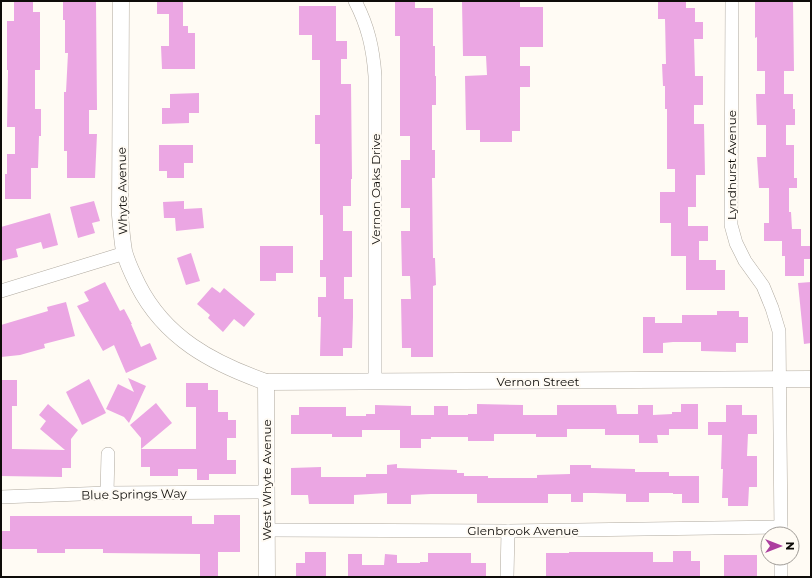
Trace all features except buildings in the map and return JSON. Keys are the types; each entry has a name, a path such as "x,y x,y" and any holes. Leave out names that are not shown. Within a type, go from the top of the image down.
{"street":[{"name":"Whyte Avenue","path":"121,1 120,215 121,235 125,253 134,277 151,307 171,330 190,346 213,360 242,374 266,382"},
{"name":"Vernon Oaks Drive","path":"354,1 369,32 376,76 375,382"},
{"name":"Lyndhurst Avenue","path":"732,1 731,225 736,243 744,261 763,286 779,330 781,526"},
{"path":"1,290 125,253"},
{"name":"Vernon Street","path":"266,382 811,379"},
{"name":"West Whyte Avenue","path":"266,382 267,577"},
{"path":"106,494 108,454"},
{"name":"Blue Springs Way","path":"1,497 266,492"},
{"name":"Glenbrook Avenue","path":"266,530 760,530"},
{"path":"508,531 508,577"},
{"path":"781,566 781,577"}]}
